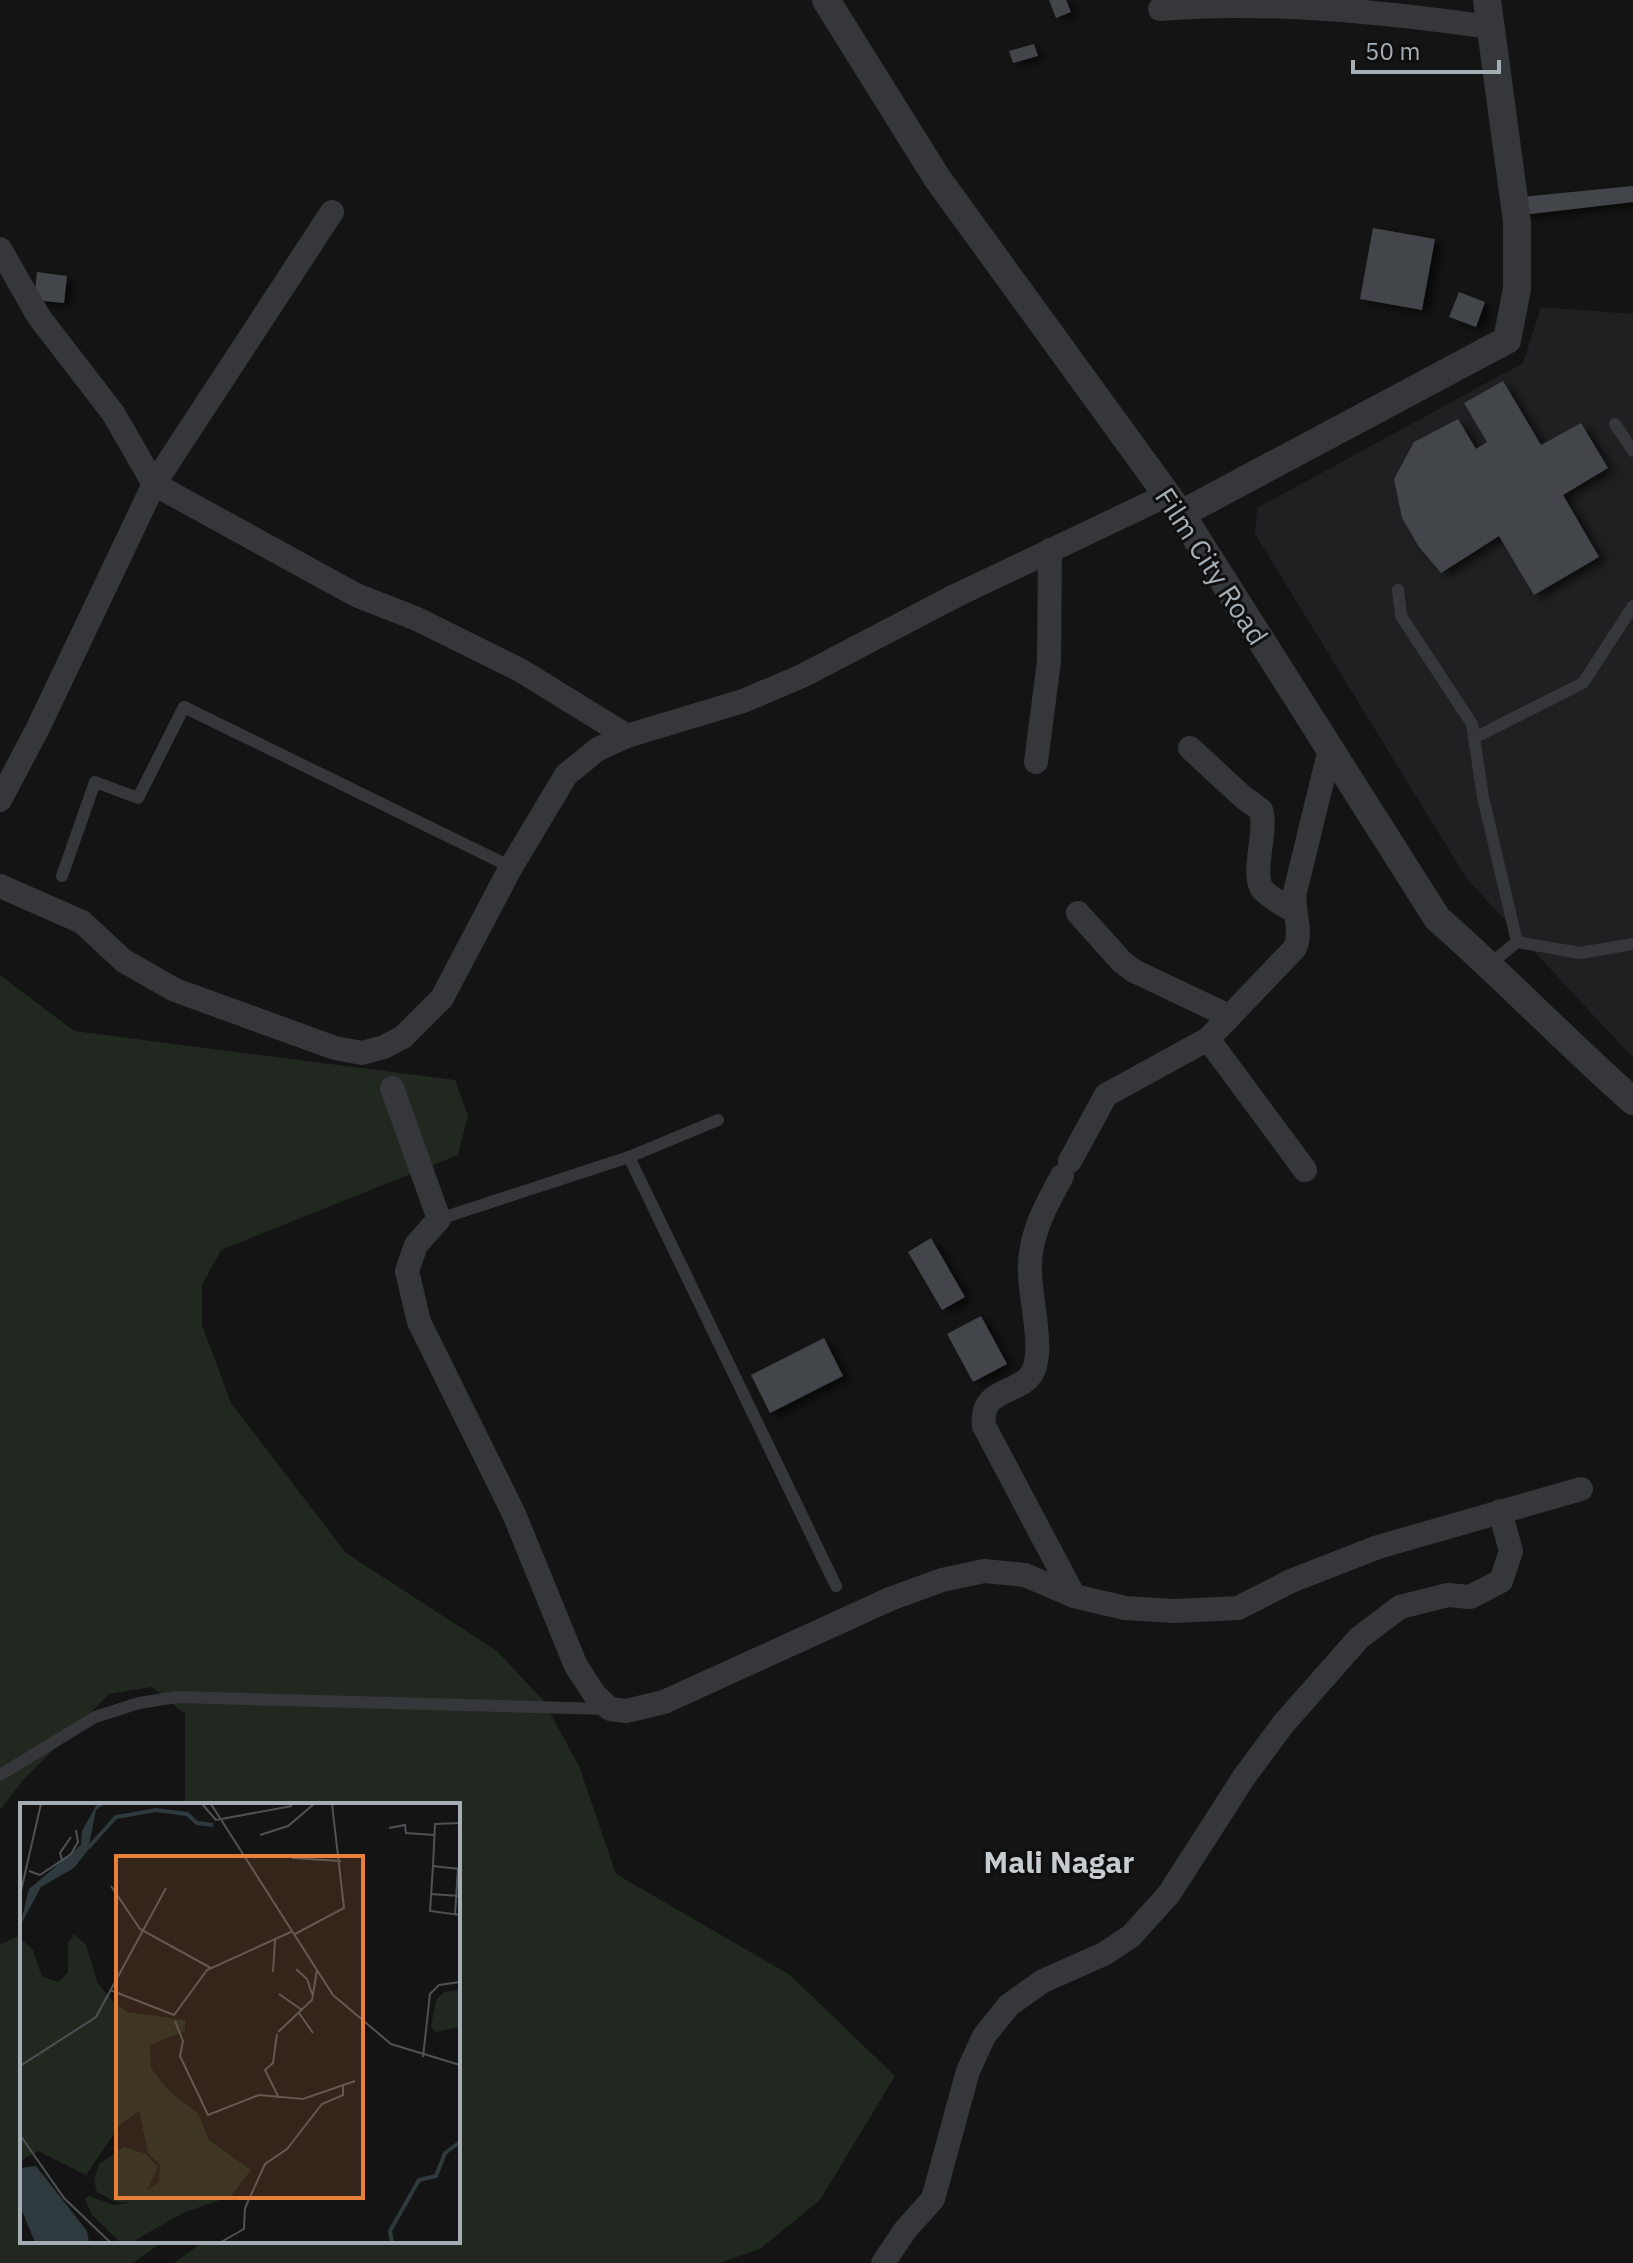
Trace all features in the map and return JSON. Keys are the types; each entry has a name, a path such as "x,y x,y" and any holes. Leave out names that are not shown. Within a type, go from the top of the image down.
{"street":[{"name":"Film City Road","path":"826,0 937,178 1174,504 1437,918 1490,964 1586,1060 1633,1101"},
{"path":"0,886 82,922 124,961 175,990 335,1048 362,1053 384,1047 403,1037 442,998 511,867 566,775 598,749 627,736 743,701 802,676 1050,550 1174,504 1507,340 1517,289 1517,222 1488,14 1399,14 1261,3 1184,5 1160,9"},
{"path":"0,800 38,728 154,484 332,212"},
{"path":"0,249 39,317 113,413 154,484 356,595 417,619 520,670 627,736"},
{"path":"1036,762 1049,661 1050,550"},
{"path":"1190,748 1261,810 1265,822 1256,878 1263,890 1294,911"},
{"path":"1074,1596 984,1426 982,1411 988,1401 1027,1379 1035,1370 1037,1355 1029,1271 1038,1222 1106,1095 1208,1039 1295,948 1299,934 1294,911 1295,892 1330,749"},
{"path":"1078,913 1134,971 1229,1016"},
{"path":"1208,1039 1305,1170"},
{"path":"392,1088 439,1219 416,1245 407,1271 419,1322 514,1514 576,1666 595,1695 610,1709 626,1711 664,1702 890,1599 942,1580 984,1571 1025,1575 1074,1596 1125,1608 1175,1611 1238,1608 1291,1581 1378,1547 1581,1489"},
{"path":"883,2263 906,2229 933,2199 968,2071 984,2036 1009,2005 1043,1981 1104,1954 1131,1936 1169,1894 1244,1777 1284,1723 1359,1638 1400,1607 1448,1595 1470,1597 1501,1581 1511,1551 1500,1511"}],"lane":[{"path":"1615,424 1633,451"},
{"path":"1398,590 1401,616 1472,724 1483,797 1517,942"},
{"path":"1474,738 1583,683 1633,606"},
{"path":"62,876 95,782 138,798 184,707 511,867"},
{"path":"1490,964 1517,942 1580,953 1633,944"},
{"path":"439,1219 629,1157 718,1120"},
{"path":"629,1157 836,1586"},
{"path":"0,1775 95,1717 139,1703 177,1697 610,1709"}],"shaded area":[{"path":"1541,307 1633,314 1633,1058 1467,879 1255,534 1257,508 1523,363"},
{"path":"0,975 74,1031 455,1080 468,1116 458,1155 221,1250 202,1285 202,1325 231,1403 346,1553 497,1651 543,1700 579,1766 616,1874 790,1975 895,2076 820,2200 760,2249 719,2263 174,2263 201,2243 460,2243 460,1803 185,1803 185,1714 152,1687 109,1694 24,1779 0,1810"},
{"path":"20,1936 20,2243 161,2243 133,2263 0,2263 0,1944"}],"building":[{"path":"1049,0 1066,0 1071,12 1056,18"},
{"path":"1034,44 1038,56 1013,63 1009,51"},
{"path":"1633,186 1633,202 1522,215 1521,197"},
{"path":"1373,228 1435,239 1422,310 1360,299"},
{"path":"37,272 67,276 64,303 34,300"},
{"path":"1459,292 1485,302 1476,327 1449,317"},
{"path":"1503,381 1541,445 1581,423 1608,468 1563,495 1599,557 1534,595 1499,536 1441,573 1419,547 1402,518 1394,479 1414,442 1458,419 1476,449 1487,442 1464,403"},
{"path":"931,1238 965,1297 942,1310 908,1252"},
{"path":"981,1316 1007,1364 973,1382 947,1334"},
{"path":"824,1338 843,1376 770,1413 751,1375"}],"district":[{"name":"Mali Nagar","path":"1059,1861"}]}
